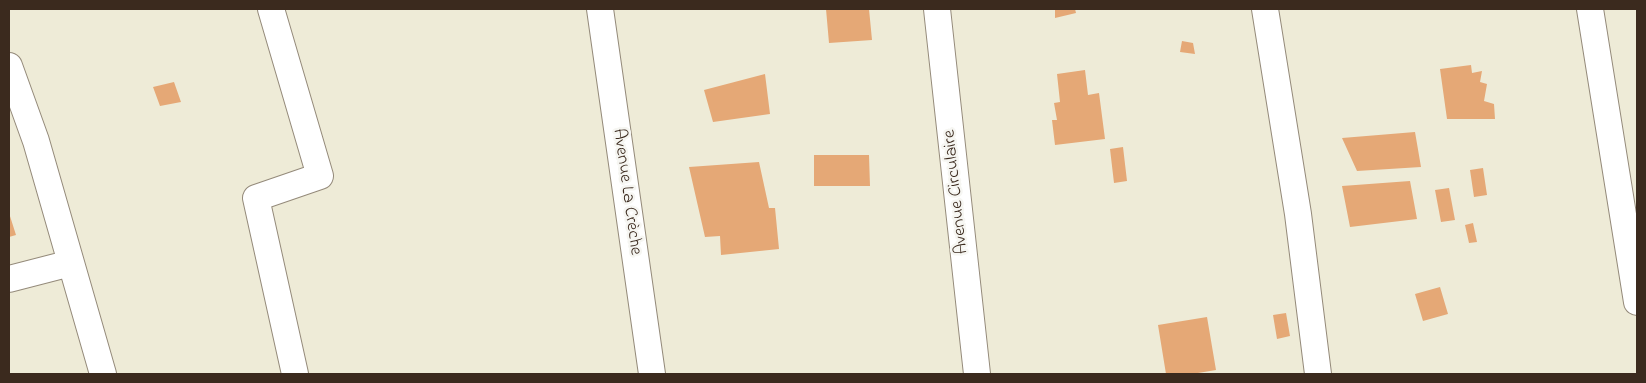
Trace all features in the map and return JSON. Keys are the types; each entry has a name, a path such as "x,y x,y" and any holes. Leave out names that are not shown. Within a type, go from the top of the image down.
{"street":[{"path":"271,9 320,176 256,198 295,374"},
{"name":"Avenue La Crèche","path":"600,9 652,374"},
{"name":"Avenue Circulaire","path":"937,9 977,374"},
{"path":"1264,9 1298,214 1318,374"},
{"path":"1590,9 1637,302"},
{"path":"9,66 36,142 103,374"},
{"path":"9,279 71,263"}],"building":[{"path":"826,9 869,9 872,40 829,43"},
{"path":"1055,9 1075,9 1076,13 1055,18"},
{"path":"1182,41 1193,43 1195,54 1180,52"},
{"path":"1471,65 1472,73 1482,71 1480,82 1487,84 1484,101 1494,104 1495,119 1447,119 1440,69"},
{"path":"1085,70 1088,95 1099,93 1105,139 1055,145 1052,120 1057,120 1054,103 1060,102 1057,74"},
{"path":"765,74 770,114 713,122 704,90"},
{"path":"174,82 181,102 160,106 153,87"},
{"path":"1415,132 1421,167 1357,171 1342,138"},
{"path":"1123,147 1127,181 1114,183 1110,149"},
{"path":"814,155 869,155 870,186 814,186"},
{"path":"759,162 769,208 775,208 779,249 721,255 720,236 705,237 689,167"},
{"path":"1483,168 1487,195 1474,197 1470,170"},
{"path":"1410,181 1417,219 1350,227 1342,186"},
{"path":"1449,188 1455,220 1441,222 1435,190"},
{"path":"9,213 16,235 9,237"},
{"path":"1473,223 1477,242 1469,243 1465,225"},
{"path":"1440,287 1448,314 1423,321 1415,294"},
{"path":"1286,313 1290,336 1277,339 1273,315"},
{"path":"1207,317 1216,370 1192,374 1166,374 1158,325"}]}
